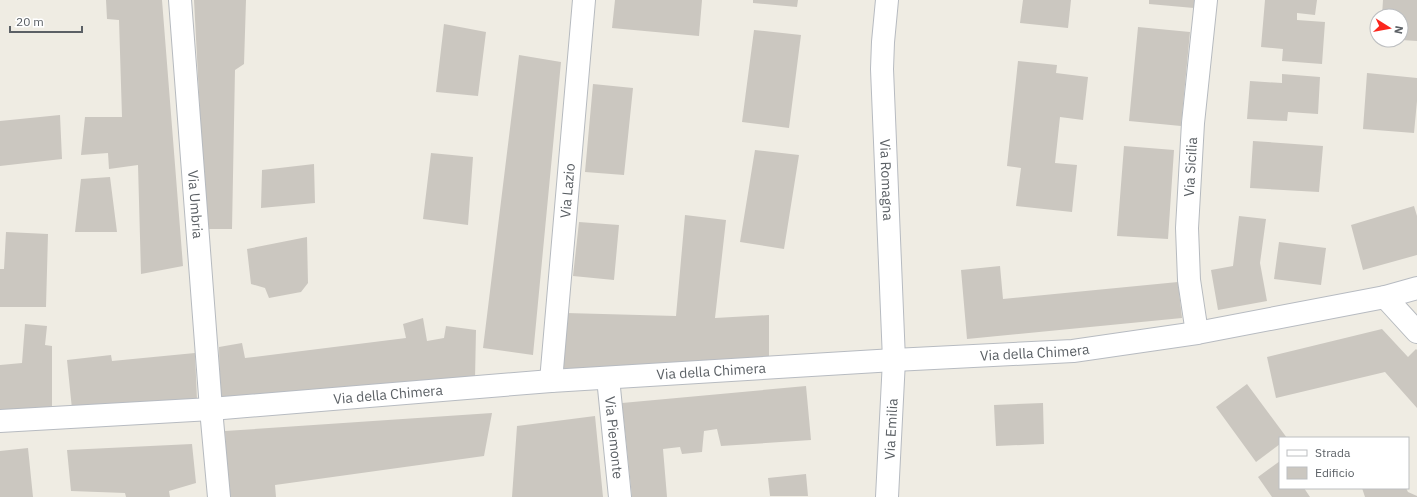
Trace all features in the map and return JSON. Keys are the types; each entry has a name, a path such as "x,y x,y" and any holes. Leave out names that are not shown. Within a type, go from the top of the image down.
{"street":[{"name":"Via Umbria","path":"180,0 219,497"},
{"name":"Via Lazio","path":"551,381 584,0"},
{"name":"Via Romagna","path":"887,0 882,69 894,360"},
{"name":"Via Sicilia","path":"1196,334 1189,280 1187,228 1193,123 1206,0"},
{"name":"Via della Chimera","path":"0,421 211,409 551,381 894,360 1073,351 1196,334 1385,297 1417,288"},
{"path":"1385,297 1417,332"},
{"name":"Via Emilia","path":"888,497 894,360"},
{"name":"Via Piemonte","path":"608,378 620,497"}],"building":[{"path":"106,0 162,0 183,266 141,274 138,165 109,169 108,153 81,155 85,117 122,117 119,20 107,19"},
{"path":"194,0 246,0 244,64 235,70 232,229 206,229"},
{"path":"615,0 702,0 699,36 612,28"},
{"path":"753,0 798,0 797,7 753,3"},
{"path":"1023,0 1071,0 1068,28 1020,23"},
{"path":"1149,0 1195,0 1194,8 1149,4"},
{"path":"1265,0 1317,0 1315,15 1297,13 1297,20 1325,22 1322,64 1282,61 1283,49 1261,47"},
{"path":"1383,0 1417,0 1417,41 1409,40 1409,8 1382,8"},
{"path":"444,24 486,32 478,96 436,92"},
{"path":"1138,27 1190,32 1181,126 1129,121"},
{"path":"754,30 801,35 789,128 742,122"},
{"path":"519,55 561,62 533,355 483,348"},
{"path":"1018,61 1057,65 1056,73 1088,77 1083,120 1060,117 1055,163 1077,165 1072,212 1016,206 1021,168 1007,166"},
{"path":"1367,73 1417,78 1417,101 1414,133 1363,129"},
{"path":"1282,74 1320,77 1318,114 1288,112 1287,121 1247,119 1250,81 1282,83"},
{"path":"593,84 633,88 624,175 585,172"},
{"path":"60,115 62,159 0,166 0,121"},
{"path":"1253,141 1323,146 1319,192 1250,188"},
{"path":"1124,146 1174,150 1168,239 1117,236"},
{"path":"755,150 799,155 784,249 740,242"},
{"path":"431,153 473,157 468,225 423,219"},
{"path":"314,164 315,203 261,208 262,170"},
{"path":"110,177 117,232 75,232 81,179"},
{"path":"1414,206 1417,216 1417,255 1363,270 1351,225"},
{"path":"685,215 726,220 715,318 769,315 769,360 561,371 566,313 676,316"},
{"path":"1239,216 1266,219 1260,263 1267,301 1218,310 1211,270 1233,266"},
{"path":"579,222 619,225 614,280 573,276"},
{"path":"6,232 48,234 46,307 0,307 0,269 4,269"},
{"path":"307,237 308,283 301,292 269,298 265,288 251,284 247,249"},
{"path":"1279,242 1326,248 1321,285 1274,279"},
{"path":"1000,266 1003,299 1178,282 1182,318 967,339 961,270"},
{"path":"423,318 427,341 444,338 446,326 476,330 475,379 220,402 219,347 242,343 245,358 406,338 403,324"},
{"path":"25,324 47,326 45,345 52,346 52,408 0,413 0,365 22,363"},
{"path":"1382,329 1408,357 1416,349 1417,350 1417,408 1385,372 1276,398 1267,357"},
{"path":"195,353 197,400 72,409 67,360 111,355 112,361"},
{"path":"1247,384 1286,437 1279,437 1279,445 1256,462 1216,407"},
{"path":"806,386 811,440 721,446 717,429 704,431 702,452 682,454 680,447 663,449 667,497 632,497 622,403"},
{"path":"1043,403 1044,444 996,446 994,405"},
{"path":"492,413 484,456 275,485 276,497 228,497 225,431"},
{"path":"595,416 603,497 512,497 517,426"},
{"path":"192,444 196,483 169,491 170,497 126,497 125,493 71,491 67,450"},
{"path":"28,448 33,497 0,497 0,451"},
{"path":"1279,462 1279,489 1305,489 1310,497 1272,497 1258,477"},
{"path":"806,474 808,496 770,496 768,478"},
{"path":"1362,489 1406,489 1408,492 1417,496 1417,497 1365,497"}]}
